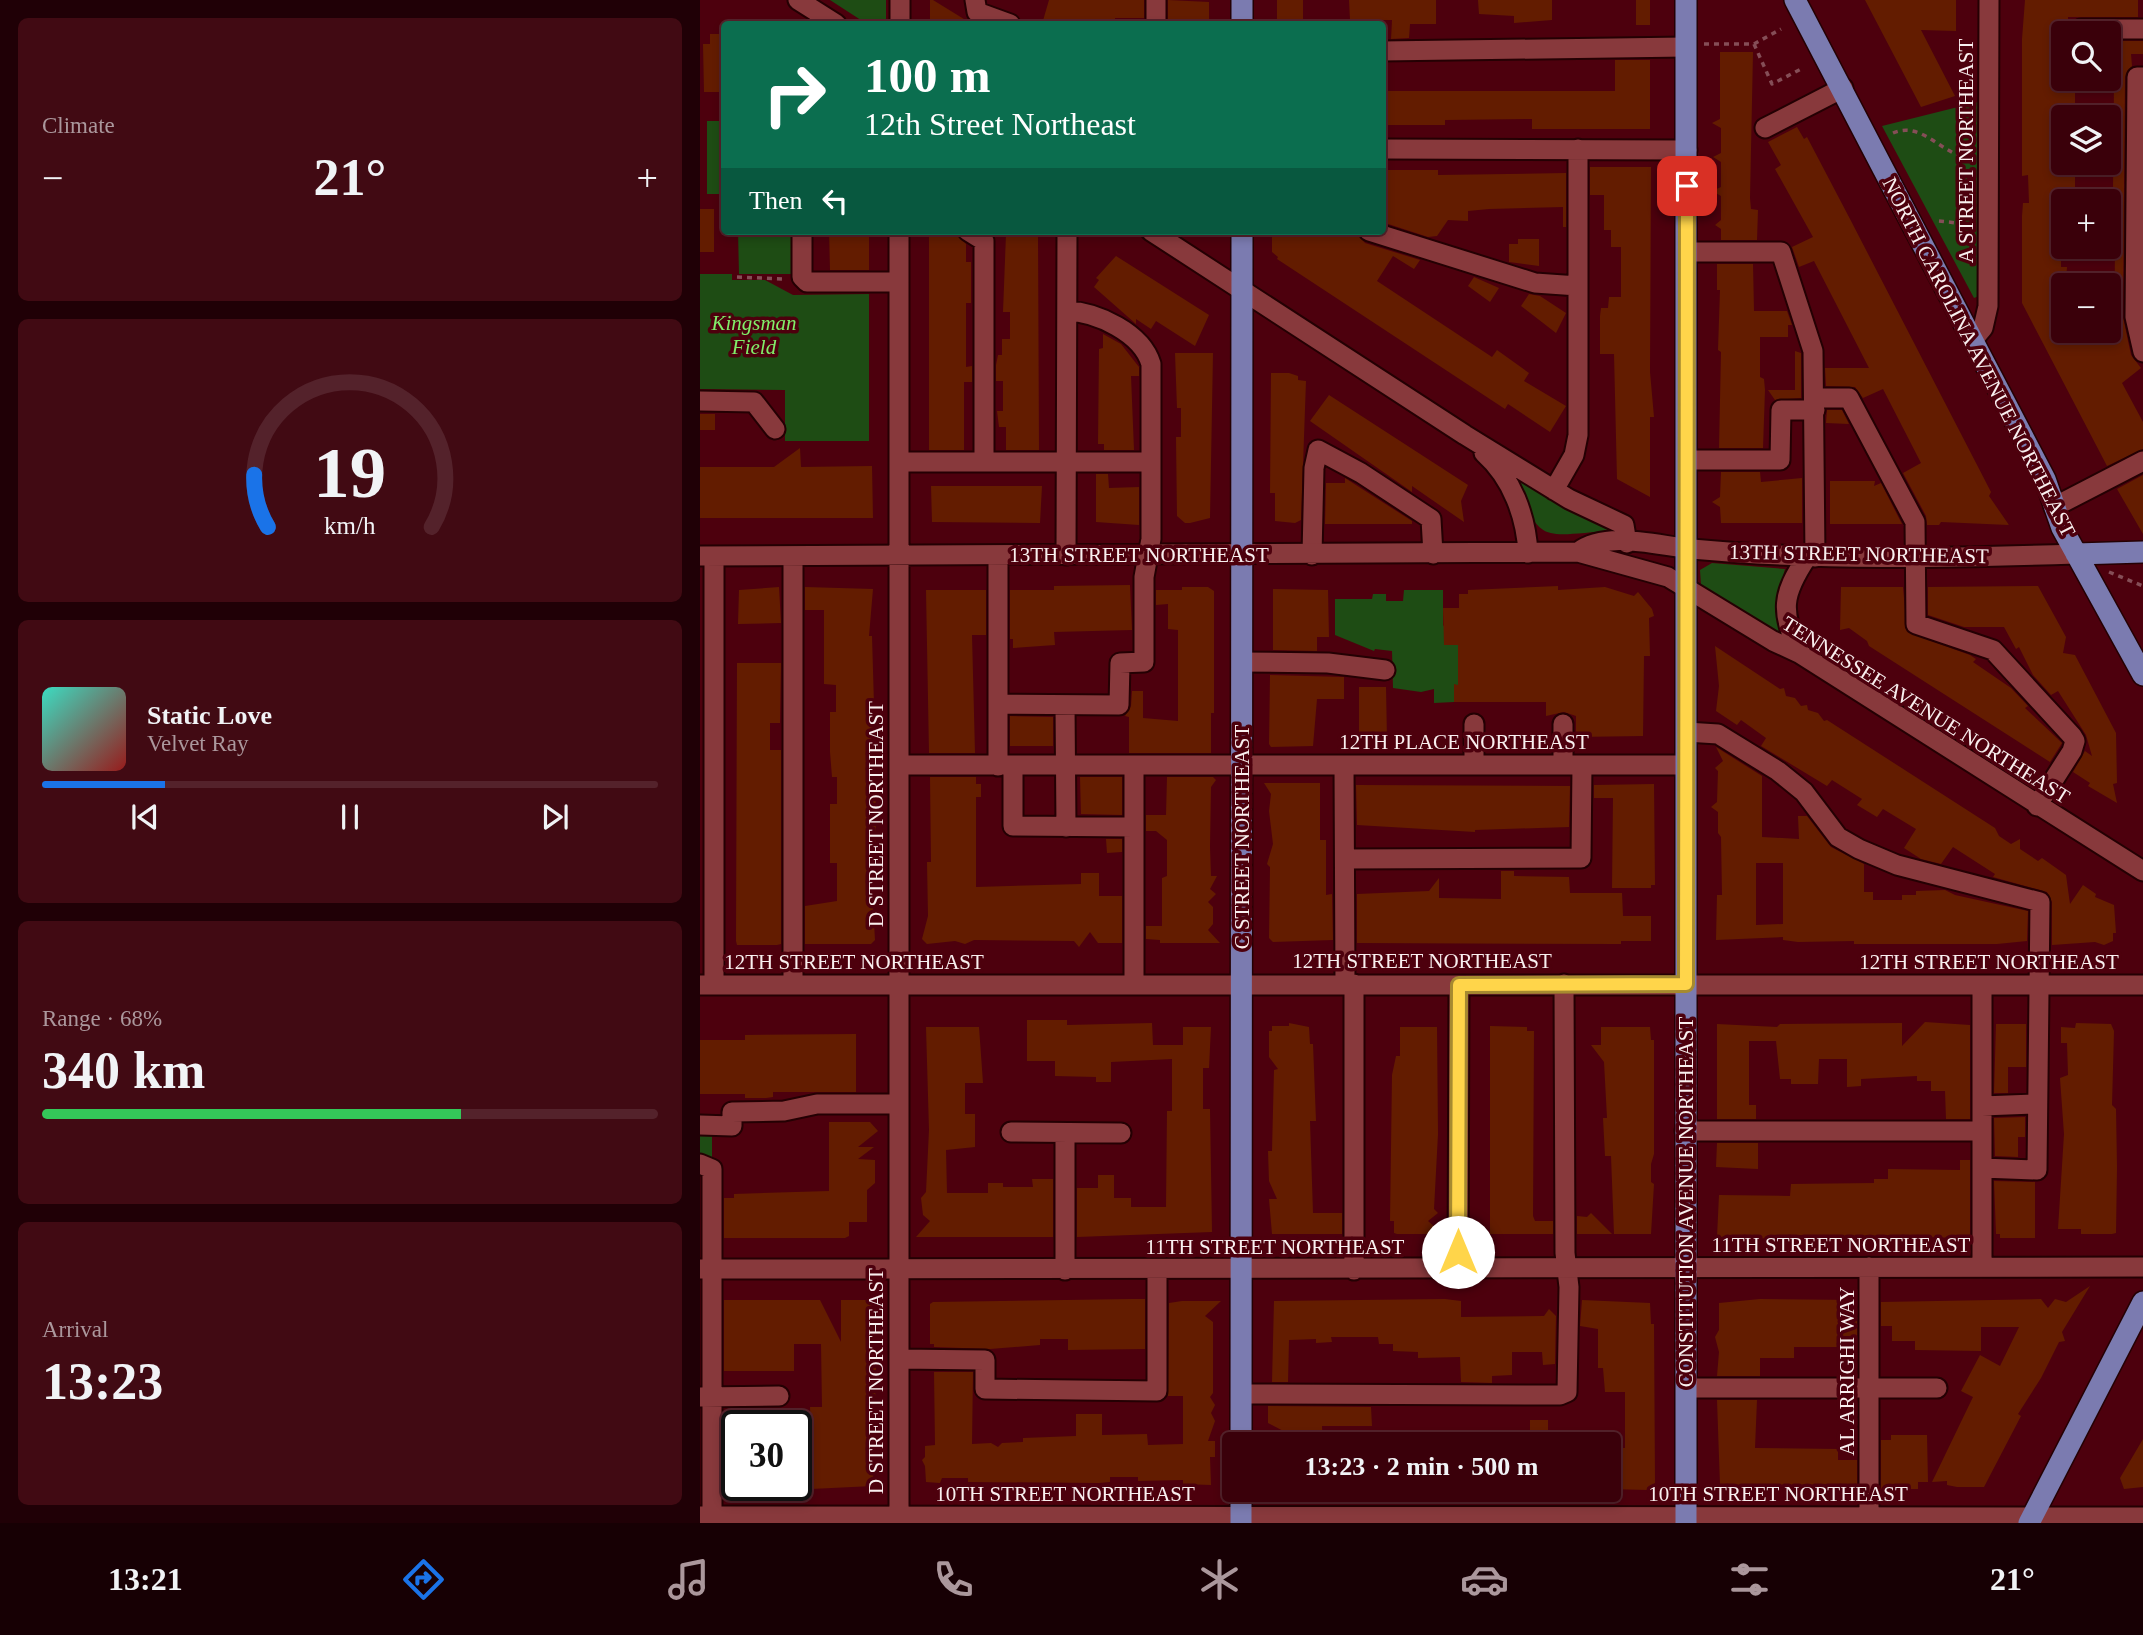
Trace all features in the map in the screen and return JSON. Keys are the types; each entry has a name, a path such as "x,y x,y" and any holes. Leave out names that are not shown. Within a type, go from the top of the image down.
{"main road":[{"path":"1242,0 1242,21"},
{"name":"CONSTITUTION AVENUE NORTHEAST","path":"1686,0 1695,45 1687,150 1686,1520"},
{"name":"NORTH CAROLINA AVENUE NORTHEAST","path":"1796,0 2045,480 2054,507 2076,554 2088,571 2143,675"},
{"name":"C STREET NORTHEAST","path":"1241,1432 1242,235"},
{"name":"13TH STREET NORTHEAST","path":"2076,554 2143,552"},
{"path":"2030,1520 2143,1302"},
{"path":"1241,1502 1241,1520"}],"street":[{"path":"798,0 831,21"},
{"path":"900,0 900,21"},
{"path":"975,0 977,12 1002,21"},
{"path":"1156,0 1156,21"},
{"name":"A STREET NORTHEAST","path":"1973,340 1983,328 1988,306 1989,0"},
{"path":"2121,29 2143,29"},
{"path":"1386,51 1695,45"},
{"path":"2143,77 2137,77 2135,317 2143,352"},
{"path":"1765,128 1843,88"},
{"path":"1386,149 1687,150"},
{"path":"1554,490 1577,443 1578,149"},
{"path":"802,235 802,277 807,282 899,282"},
{"name":"D STREET NORTHEAST","path":"899,235 899,1520"},
{"path":"974,235 984,241 984,461"},
{"path":"1066,555 1067,235"},
{"path":"1157,235 1465,435 1554,490 1623,525 1627,543"},
{"path":"1382,235 1535,283 1578,286"},
{"path":"1687,252 1781,252 1811,338 1815,404 1811,557 1789,588 1785,602 1787,623 1799,653"},
{"path":"998,704 1119,705 1120,663 1144,663 1144,577 1151,539 1151,364 1139,343 1093,313 1067,311"},
{"path":"1686,460 1780,460 1781,410 1849,398 1915,522 1916,624 1993,650 2075,741 2072,751 2037,806"},
{"path":"700,401 754,401 775,429"},
{"path":"1465,435 1504,475 1522,515 1528,554"},
{"path":"1312,555 1314,468 1318,450 1361,473 1431,519 1433,554"},
{"path":"2054,507 2143,461"},
{"path":"899,462 1150,462"},
{"name":"13TH STREET NORTHEAST","path":"1578,552 1590,543 1627,543 1745,556 2076,554"},
{"name":"13TH STREET NORTHEAST","path":"707,556 1578,552 1651,570 1686,587"},
{"path":"998,555 998,704 1013,826 1134,827"},
{"path":"707,556 707,985"},
{"path":"793,556 793,984"},
{"name":"TENNESSEE AVENUE NORTHEAST","path":"1686,587 1773,641 1799,653 2143,871"},
{"path":"1242,662 1328,663 1385,670"},
{"path":"1065,705 1066,827"},
{"path":"1474,724 1474,765"},
{"path":"1345,859 1581,858 1572,765 1563,724"},
{"path":"1686,732 1718,734 1778,771 1804,792 1838,837 1859,849 1897,865 2040,902 2037,1170 1982,1168"},
{"name":"12TH PLACE NORTHEAST","path":"899,765 1686,765"},
{"path":"1344,765 1354,1270"},
{"path":"1134,766 1134,984"},
{"path":"1241,1394 1566,1394 1569,1386 1569,1270 1565,1253 1564,984"},
{"name":"12TH STREET NORTHEAST","path":"707,985 2143,985"},
{"path":"1458,1270 1459,985"},
{"path":"1982,985 1982,1267"},
{"path":"700,1125 732,1126 732,1112 784,1111 817,1104 899,1104"},
{"path":"1982,1106 2037,1104"},
{"path":"1685,1131 1982,1131"},
{"path":"1011,1132 1121,1133"},
{"path":"1065,1133 1065,1270"},
{"path":"700,1164 712,1169 706,1269 706,1516"},
{"name":"11TH STREET NORTHEAST","path":"706,1269 1569,1270 2143,1267"},
{"name":"AL ARRIGHI WAY","path":"1861,1518 1870,1388 1869,1268"},
{"path":"899,1359 985,1360 985,1389 1157,1391 1157,1270"},
{"path":"1686,1388 1937,1388"},
{"path":"707,1397 779,1396"},
{"name":"10TH STREET NORTHEAST","path":"706,1516 899,1520 2030,1520 2143,1517"}],"path":[{"path":"1695,45 1754,44 1781,29"},
{"path":"1754,44 1772,84 1801,69"},
{"path":"1893,133 1905,129 1917,132 1953,154 1971,159"},
{"path":"1939,221 1957,222 1971,214"},
{"path":"2103,572 2143,586"}],"green space":[{"path":"830,0 886,0 886,21 862,21"},
{"path":"1978,102 1979,296 1974,298 1882,126"},
{"path":"707,121 721,121 721,194 707,194"},
{"path":"738,235 796,235 796,274 739,274"},
{"name":"Kingsman Field","path":"700,274 732,274 732,280 765,280 793,295 869,294 869,441 785,441 785,390 700,389"},
{"path":"1509,468 1616,530 1555,534 1544,530 1528,511"},
{"path":"1712,563 1785,569 1776,604 1781,633 1777,635 1701,585 1700,570"},
{"path":"1404,590 1443,590 1443,625 1458,645 1458,685 1454,685 1454,702 1434,703 1434,689 1421,692 1393,688 1392,651 1374,651 1335,635 1335,599 1372,599 1373,594 1386,594 1386,601 1403,601"},
{"path":"700,1132 712,1132 712,1162 700,1162"}],"building":[{"path":"930,0 933,0 967,21 930,21"},
{"path":"1049,0 1144,0 1144,18 1115,18 1115,21 1043,21"},
{"path":"1168,0 1209,2 1209,21 1168,21"},
{"path":"1277,0 1303,0 1303,21 1277,21"},
{"path":"1349,0 1436,0 1436,24 1410,24 1409,38 1391,39 1392,20 1350,20"},
{"path":"1478,0 1552,0 1552,20 1514,23 1514,16 1479,14"},
{"path":"1636,0 1650,0 1650,25 1636,25"},
{"path":"1865,0 1956,0 1956,31 1921,30 1955,96 1921,107"},
{"path":"2025,0 2138,0 2138,17 2068,17 2068,21 2051,21 2051,91 2075,91 2075,105 2051,105 2051,175 2075,175 2075,189 2051,189 2051,259 2061,259 2061,267 2067,267 2067,273 2051,273 2051,343 2121,343 2121,273 2115,273 2115,259 2121,259 2121,189 2113,189 2113,175 2121,175 2121,105 2114,105 2114,91 2121,91 2121,41 2143,41 2143,54 2131,54 2132,66 2125,77 2123,317 2131,355 2141,368 2122,383 2143,422 2143,449 2107,466 2022,303 2022,216 2023,203 2029,203 2028,175 2022,176 2022,39"},
{"path":"710,34 721,34 721,92 704,92 703,44 710,44"},
{"path":"1720,52 1753,52 1750,198 1751,209 1758,210 1757,240 1721,240 1721,229 1715,225 1721,220 1721,196 1712,191 1721,187 1721,162 1713,157 1721,153 1721,128 1712,123 1720,119"},
{"path":"1615,60 1650,60 1650,129 1532,129 1532,119 1445,120 1445,125 1386,125 1386,91 1615,91"},
{"path":"1797,127 1804,139 1807,137 1991,492 1989,496 2009,525 1941,522 1939,525 1927,525 1926,516 1903,473 1921,463 1883,389 1863,398 1855,387 1826,386 1825,368 1869,368 1814,261 1799,267 1792,247 1813,237 1775,169 1781,165 1768,142"},
{"path":"1590,167 1651,167 1650,372 1654,417 1650,417 1650,497 1617,479 1614,354 1600,354 1600,316 1601,308 1608,308 1609,297 1621,297 1621,247 1611,247 1611,230 1604,230 1604,195 1590,195"},
{"path":"1386,170 1438,170 1438,175 1566,173 1566,227 1563,227 1563,207 1489,209 1468,211 1468,221 1448,220 1437,236 1428,237 1386,223"},
{"path":"700,209 714,209 714,252 700,252"},
{"path":"829,235 869,235 869,270 830,270"},
{"path":"929,235 958,235 966,244 966,262 971,262 971,303 966,303 966,367 972,366 972,382 964,382 964,450 929,450"},
{"path":"1006,235 1038,235 1039,450 1006,450 1006,427 999,427 997,411 1003,411 1003,381 996,381 996,365 998,355 1002,355 1002,339 1010,339 1010,312 1003,312"},
{"path":"1272,235 1358,235 1365,243 1420,260 1414,269 1393,256 1377,281 1492,357 1497,350 1529,373 1524,381 1566,406 1550,432 1508,404 1505,409 1277,259 1272,252"},
{"path":"1518,239 1539,239 1539,266 1509,262 1509,244 1518,244"},
{"path":"1116,256 1209,315 1195,346 1156,321 1151,329 1136,319 1136,324 1094,287 1099,280 1096,278"},
{"path":"1717,264 1753,264 1754,311 1787,311 1792,325 1788,325 1788,337 1760,337 1760,377 1764,379 1765,390 1763,448 1719,448 1721,352 1718,350 1720,290 1717,290"},
{"path":"1474,277 1499,288 1490,302 1468,286"},
{"path":"1529,294 1540,296 1566,313 1556,333 1521,306"},
{"path":"1103,334 1121,344 1139,367 1139,376 1131,376 1134,450 1104,450 1104,444 1098,444 1099,349 1103,348"},
{"path":"1795,351 1801,353 1801,398 1775,400 1768,390 1795,390"},
{"path":"1175,353 1213,353 1210,518 1190,523 1185,523 1177,516 1176,437 1181,437 1181,408 1177,408"},
{"path":"1271,373 1289,373 1298,376 1298,380 1306,381 1301,520 1295,523 1275,521 1275,493 1270,493"},
{"path":"1329,395 1468,485 1461,501 1464,522 1412,486 1412,492 1310,421"},
{"path":"1827,410 1842,410 1849,424 1826,423"},
{"path":"700,414 715,414 715,430 700,430"},
{"path":"800,448 801,467 872,466 873,518 700,518 700,467 774,467"},
{"path":"1721,472 1760,472 1761,482 1802,478 1802,523 1721,523 1720,507 1712,502 1720,497"},
{"path":"1096,474 1108,474 1109,488 1139,487 1139,525 1096,522"},
{"path":"2143,475 2143,534 2117,489"},
{"path":"1345,478 1412,521 1412,524 1325,524 1326,483 1345,483"},
{"path":"1830,481 1875,481 1874,486 1881,483 1902,524 1830,524"},
{"path":"931,486 1042,486 1040,523 932,522"},
{"path":"1130,585 1132,630 1054,632 1055,645 1013,648 1013,639 1010,639 1010,590 1054,590 1054,586"},
{"path":"1558,586 1558,590 1605,587 1634,596 1638,592 1652,609 1654,616 1649,618 1650,656 1644,656 1643,736 1576,737 1576,716 1564,712 1546,716 1546,702 1454,702 1454,684 1458,685 1458,645 1444,645 1443,608 1459,608 1459,594 1468,594 1468,590"},
{"path":"2038,586 2066,637 2063,653 2075,655 2116,733 2117,783 2113,784 2117,803 2088,786 2090,783 2073,772 2085,751 2092,756 2086,735 2058,691 2051,695 2033,675 2019,647 2016,649 2004,627 1964,627 1928,615 1928,587"},
{"path":"779,587 781,623 738,624 739,590"},
{"path":"805,587 873,589 869,636 872,636 876,847 875,885 872,888 875,940 871,944 805,944 805,906 837,901 837,863 830,863 830,804 837,804 837,777 832,777 830,752 830,712 836,712 836,685 824,684 824,610 805,610"},
{"path":"1182,587 1208,587 1214,591 1214,713 1211,713 1211,753 1129,753 1129,717 1125,716 1131,706 1132,691 1143,691 1143,718 1178,721 1178,630 1168,629 1168,604 1156,605 1156,590 1182,590"},
{"path":"1841,587 1903,587 1907,632 1970,655 1976,659 1973,662 2011,688 2028,706 2025,708 2062,743 2050,762 1869,646 1867,641 1849,628 1840,630"},
{"path":"1273,589 1328,590 1329,637 1317,637 1317,651 1273,650"},
{"path":"926,590 986,590 986,635 972,635 975,753 929,753"},
{"path":"1715,646 1780,689 1784,688 1786,696 1795,698 1801,706 1807,705 1808,710 1818,713 1824,721 1827,720 1995,828 1999,836 2011,844 2020,839 2020,849 2038,861 2042,858 2066,875 2070,904 2083,885 2096,894 2095,897 2114,905 2116,933 2113,933 2113,941 2104,945 2095,942 2052,945 2052,902 2047,892 1993,877 1995,874 1953,847 1941,864 1921,859 1904,848 1916,829 1883,809 1877,817 1857,805 1862,799 1832,780 1827,786 1761,746 1766,738 1741,720 1737,725 1716,711 1719,686"},
{"path":"737,663 781,663 780,723 770,723 770,750 781,750 781,944 777,945 737,945 736,941"},
{"path":"1270,675 1344,677 1344,699 1317,699 1313,746 1271,747 1269,744"},
{"path":"1359,687 1386,687 1387,740 1359,739"},
{"path":"1010,716 1053,717 1053,746 1010,746"},
{"path":"1716,747 1762,776 1762,837 1799,839 1798,816 1807,816 1831,847 1864,864 1864,892 1873,892 1873,900 1902,900 1902,895 1916,895 1916,891 1945,890 1955,895 2028,911 2027,941 1997,944 1854,944 1854,941 1798,942 1783,940 1783,937 1716,940 1717,895 1722,895 1721,837 1718,833 1718,812 1711,807 1717,802 1718,771 1715,768 1723,761","holes":["1756,863 1783,863 1783,924 1756,925"]},
{"path":"930,777 976,777 976,784 981,784 981,797 976,797 976,887 1081,884 1081,873 1099,873 1099,896 1122,896 1122,943 1098,943 1090,932 1079,947 1074,941 974,940 965,944 955,941 927,944 922,939 928,916 927,862 931,862"},
{"path":"1080,777 1122,777 1122,815 1081,814"},
{"path":"1167,777 1213,777 1216,780 1211,787 1210,847 1211,876 1217,876 1210,889 1216,894 1208,902 1213,907 1213,924 1208,930 1220,943 1160,943 1160,940 1146,939 1146,926 1162,926 1162,878 1167,876 1167,840 1156,831 1146,831 1146,815 1166,815"},
{"path":"1264,783 1320,783 1320,840 1326,840 1326,895 1332,894 1333,940 1273,942 1269,938 1270,867 1267,864 1273,844 1269,811 1271,794"},
{"path":"1654,784 1655,885 1651,885 1651,888 1612,888 1613,798 1594,798 1594,785"},
{"path":"1356,785 1570,786 1569,827 1475,832 1357,825"},
{"path":"1106,839 1122,839 1122,852 1107,853"},
{"path":"1501,871 1514,871 1514,876 1569,877 1570,893 1622,893 1623,916 1651,916 1651,941 1621,941 1621,944 1357,943 1357,894 1429,891 1439,878 1439,898 1501,899"},
{"path":"1027,1020 1067,1020 1067,1025 1152,1023 1153,1045 1183,1045 1183,1027 1211,1027 1209,1068 1203,1068 1203,1109 1210,1109 1212,1232 1077,1237 1077,1188 1098,1188 1098,1175 1114,1175 1114,1198 1131,1198 1131,1207 1166,1207 1167,1111 1172,1111 1172,1059 1111,1062 1111,1082 1096,1082 1096,1077 1055,1076 1055,1061 1027,1061"},
{"path":"1925,1022 1970,1025 1970,1119 1946,1119 1945,1091 1931,1091 1931,1081 1917,1081 1917,1076 1861,1079 1861,1086 1847,1087 1847,1059 1819,1059 1818,1084 1791,1084 1791,1079 1780,1079 1776,1041 1749,1041 1749,1105 1756,1105 1756,1119 1717,1119 1717,1024 1777,1027 1780,1024 1902,1023 1902,1046"},
{"path":"1289,1023 1309,1027 1310,1044 1313,1044 1316,1121 1310,1121 1313,1213 1342,1213 1342,1234 1272,1234 1269,1199 1277,1199 1269,1181 1268,1151 1272,1151 1274,1070 1278,1069 1269,1057 1269,1031 1272,1031 1272,1026 1289,1026"},
{"path":"2076,1023 2111,1024 2114,1031 2112,1105 2116,1109 2117,1167 2116,1233 2112,1234 2081,1234 2081,1229 2058,1229 2064,1134 2060,1078 2068,1075 2067,1043 2061,1043 2061,1027 2075,1028"},
{"path":"1996,1024 2026,1024 2026,1067 2008,1067 2008,1093 1994,1093"},
{"path":"1490,1026 1527,1027 1527,1031 1534,1031 1533,1216 1535,1221 1553,1221 1553,1234 1490,1234"},
{"path":"926,1027 979,1027 983,1083 965,1083 965,1114 975,1114 975,1147 946,1150 947,1193 988,1193 988,1183 1003,1183 1003,1187 1033,1187 1032,1179 1053,1179 1053,1237 916,1237 930,1221 923,1215 921,1198 926,1192 929,1130"},
{"path":"1400,1027 1437,1027 1438,1134 1434,1209 1438,1213 1428,1221 1443,1234 1397,1234 1394,1233 1394,1221 1390,1221 1392,1075 1396,1056 1400,1056"},
{"path":"1601,1027 1650,1027 1651,1040 1654,1040 1654,1154 1651,1182 1654,1184 1651,1234 1614,1234 1611,1156 1605,1156 1603,1118 1607,1118 1604,1062 1591,1045 1601,1045"},
{"path":"856,1034 856,1092 773,1092 773,1097 766,1098 745,1098 745,1094 700,1094 700,1040 745,1040 745,1035"},
{"path":"2025,1117 2025,1137 2018,1137 2018,1157 1995,1156 1994,1118"},
{"path":"829,1122 870,1122 878,1131 858,1147 874,1147 858,1159 875,1160 875,1183 867,1190 867,1222 849,1222 849,1236 845,1238 724,1238 724,1198 734,1198 734,1194 829,1191"},
{"path":"1717,1143 1758,1143 1758,1169 1716,1167"},
{"path":"1960,1160 1970,1160 1970,1238 1805,1235 1788,1235 1782,1239 1717,1237 1719,1195 1790,1196 1791,1184 1874,1183 1874,1179 1888,1179 1888,1169 1960,1170"},
{"path":"1994,1181 2035,1182 2035,1238 2000,1238 2000,1234 1996,1234"},
{"path":"1591,1213 1612,1234 1577,1234 1577,1216 1587,1217"},
{"path":"2090,1286 2062,1332 2065,1341 2059,1342 2041,1378 2018,1414 2021,1416 1984,1487 1957,1487 1947,1485 1947,1481 1932,1482 1973,1397 1961,1391 1980,1355 2000,1366 2019,1327 1981,1327 1981,1351 1915,1350 1915,1341 1892,1341 1892,1326 1881,1326 1881,1302 2041,1299 2048,1308 2055,1299 2066,1302"},
{"path":"1145,1299 1145,1349 1068,1350 1068,1339 1040,1339 1040,1345 990,1349 934,1347 934,1344 930,1344 930,1304 933,1302"},
{"path":"1760,1299 1857,1300 1857,1347 1794,1347 1794,1358 1760,1358 1760,1376 1717,1376 1719,1352 1715,1337 1719,1330 1719,1303"},
{"path":"724,1300 820,1300 841,1342 841,1300 873,1300 876,1367 873,1486 812,1489 810,1407 822,1407 821,1344 794,1344 794,1371 724,1371"},
{"path":"1582,1300 1650,1303 1651,1324 1654,1324 1655,1483 1648,1490 1621,1489 1621,1448 1625,1448 1625,1392 1605,1392 1603,1368 1598,1368 1598,1329 1580,1326"},
{"path":"1221,1301 1205,1316 1213,1322 1213,1393 1210,1397 1215,1405 1211,1413 1215,1421 1208,1441 1215,1441 1215,1457 1210,1457 1211,1485 1183,1484 1183,1480 1138,1481 1138,1477 1110,1477 1110,1482 1099,1483 968,1482 968,1478 942,1478 940,1483 926,1482 922,1460 925,1457 925,1446 935,1445 934,1372 973,1372 972,1444 991,1443 998,1447 1002,1443 1023,1442 1023,1438 1076,1436 1076,1414 1102,1414 1102,1435 1147,1434 1148,1445 1183,1444 1183,1396 1168,1396 1169,1303"},
{"path":"1274,1301 1461,1301 1461,1317 1544,1316 1549,1309 1556,1316 1555,1364 1543,1365 1542,1352 1512,1352 1512,1375 1492,1376 1492,1383 1461,1382 1460,1357 1418,1358 1418,1352 1393,1351 1393,1344 1379,1344 1378,1337 1331,1337 1332,1342 1316,1343 1316,1339 1289,1340 1288,1382 1272,1382"},
{"path":"1717,1400 1757,1400 1755,1448 1838,1449 1838,1460 1857,1460 1857,1489 1735,1488 1735,1485 1720,1485"},
{"path":"1268,1406 1371,1407 1372,1426 1322,1426 1322,1432 1285,1432 1268,1423"},
{"path":"1530,1420 1548,1420 1548,1431 1571,1432 1512,1432 1530,1431"},
{"path":"1891,1435 1927,1435 1928,1482 1918,1482 1918,1489 1881,1489 1881,1440 1891,1440"},
{"path":"2143,1439 2143,1487 2124,1489 2120,1478"}],"route":[{"path":"1458,1252 1459,985 1686,984 1687,186"}]}
